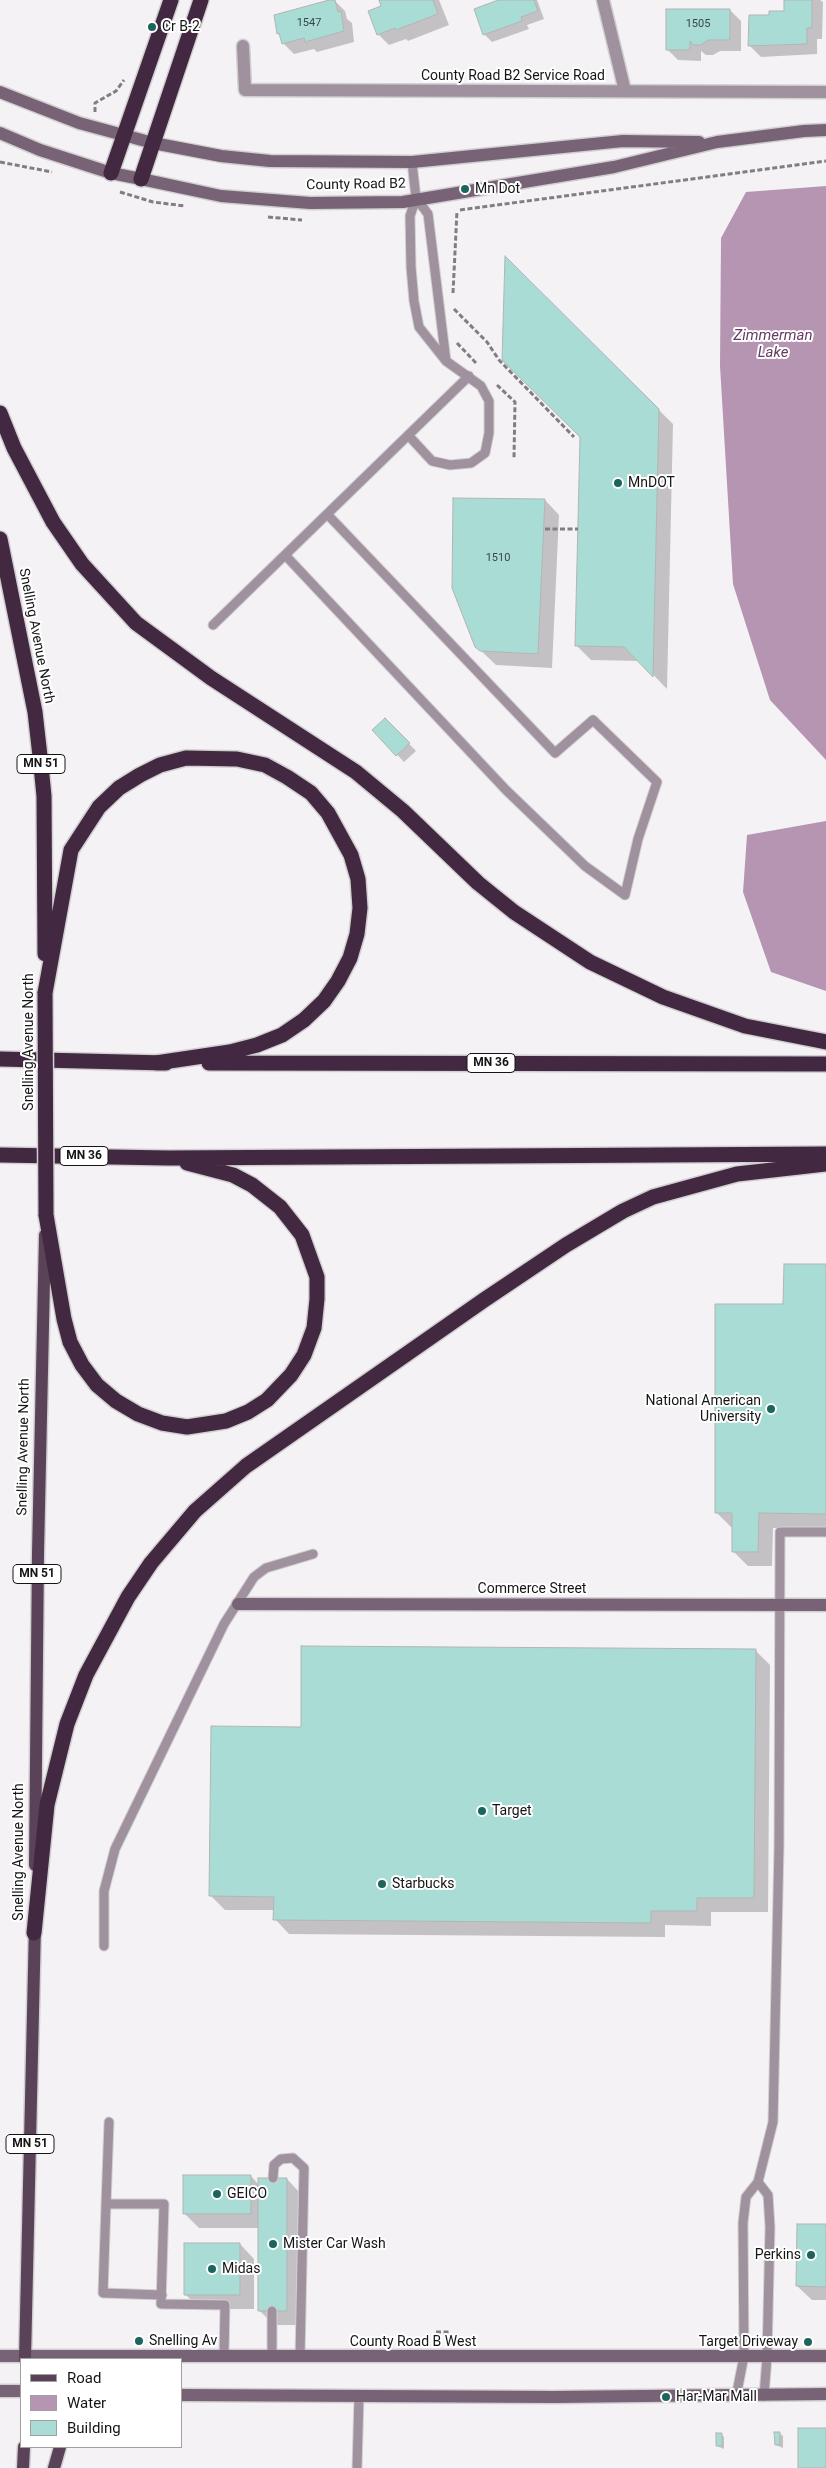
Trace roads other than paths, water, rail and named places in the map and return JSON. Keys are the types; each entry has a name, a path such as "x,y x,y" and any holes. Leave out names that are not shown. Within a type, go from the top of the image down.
{"highway":[{"path":"111,173 171,0"},
{"path":"141,179 201,0"},
{"path":"0,414 14,448 53,522 82,564 136,623 210,678 356,772 403,811 459,866 514,912 590,962 664,997 745,1026 826,1042"},
{"name":"Snelling Avenue North","path":"0,539 35,712 41,764 46,871 46,1215"},
{"path":"45,993 72,850 99,807 119,788 160,765 186,758 238,759 265,765 288,777 311,794 328,813 351,855 358,879 360,908 357,934 350,958 338,981 324,1001 304,1020 282,1035 257,1046 156,1063"},
{"name":"MN 36","path":"0,1059 156,1063 826,1064"},
{"name":"MN 36","path":"0,1155 168,1158 826,1154"},
{"path":"46,1215 64,1319 70,1342 82,1365 97,1385 116,1402 162,1423 187,1427 203,1426 226,1421 248,1412 267,1400 279,1388 291,1375 304,1355 314,1328 317,1299 317,1277 312,1258 302,1235 288,1215 252,1185 233,1175 168,1158"},
{"path":"34,1933 47,1805 67,1724 86,1675 128,1597 156,1556 195,1512 246,1466 484,1300 566,1245 623,1211 653,1197 728,1177 780,1168 826,1164"}],"main road":[{"name":"Snelling Avenue North","path":"25,2358 34,1933 38,1554 46,1215"},
{"path":"23,2468 24,2448"},
{"path":"54,2468 60,2448"}],"street":[{"path":"603,0 625,92"},
{"name":"County Road B2 Service Road","path":"243,46 245,90 826,92"},
{"name":"County Road B2","path":"0,92 71,120 124,136 221,156 270,161 412,162 624,141 717,142"},
{"name":"County Road B2","path":"0,133 40,150 111,173 221,196 310,202 403,202 416,198 614,168 717,142 826,130"},
{"name":"Commerce Street","path":"238,1604 826,1605"},
{"name":"County Road B West","path":"0,2356 25,2358 224,2356 826,2356"},
{"path":"0,2391 20,2391"},
{"path":"182,2394 359,2397 736,2397 826,2394"}],"lane":[{"path":"408,435 432,461 450,465 471,463 485,453 489,433 489,401 481,386 446,361 419,327 414,301 410,216 416,198 412,162"},
{"path":"416,198 428,214 446,361"},
{"path":"213,625 286,556 468,376"},
{"path":"286,556 506,790 585,866 625,895 638,839 656,782 593,720 555,753 327,514"},
{"path":"736,2397 744,2356 743,2224 746,2197 758,2182 773,2122 779,1846 780,1532 826,1532"},
{"path":"104,1946 104,1891 115,1849 221,1630 254,1577 266,1568 313,1554"},
{"path":"109,2122 104,2293 162,2295"},
{"path":"273,2178 274,2165 282,2159 293,2158 304,2168 300,2357"},
{"path":"758,2182 768,2195 770,2219 767,2357 764,2396"},
{"path":"106,2204 164,2204 161,2304 225,2304 224,2356"},
{"path":"272,2311 272,2357"},
{"path":"357,2468 359,2397"}],"water":[{"name":"Zimmerman Lake","path":"826,186 826,760 770,700 733,584 720,366 721,238 746,192"},
{"path":"826,821 826,991 771,972 743,892 747,835"}],"place":[{"name":"Cr B-2","path":"152,27"},
{"name":"Mn Dot","path":"465,189"},
{"name":"MnDOT","path":"618,483"},
{"name":"National American University","path":"771,1409"},
{"name":"Target","path":"482,1811"},
{"name":"Starbucks","path":"382,1884"},
{"name":"GEICO","path":"217,2194"},
{"name":"Mister Car Wash","path":"273,2244"},
{"name":"Perkins","path":"811,2255"},
{"name":"Midas","path":"212,2269"},
{"name":"Snelling Av","path":"139,2341"},
{"name":"Target Driveway","path":"808,2342"},
{"name":"Har-Mar Mall","path":"666,2397"}]}
